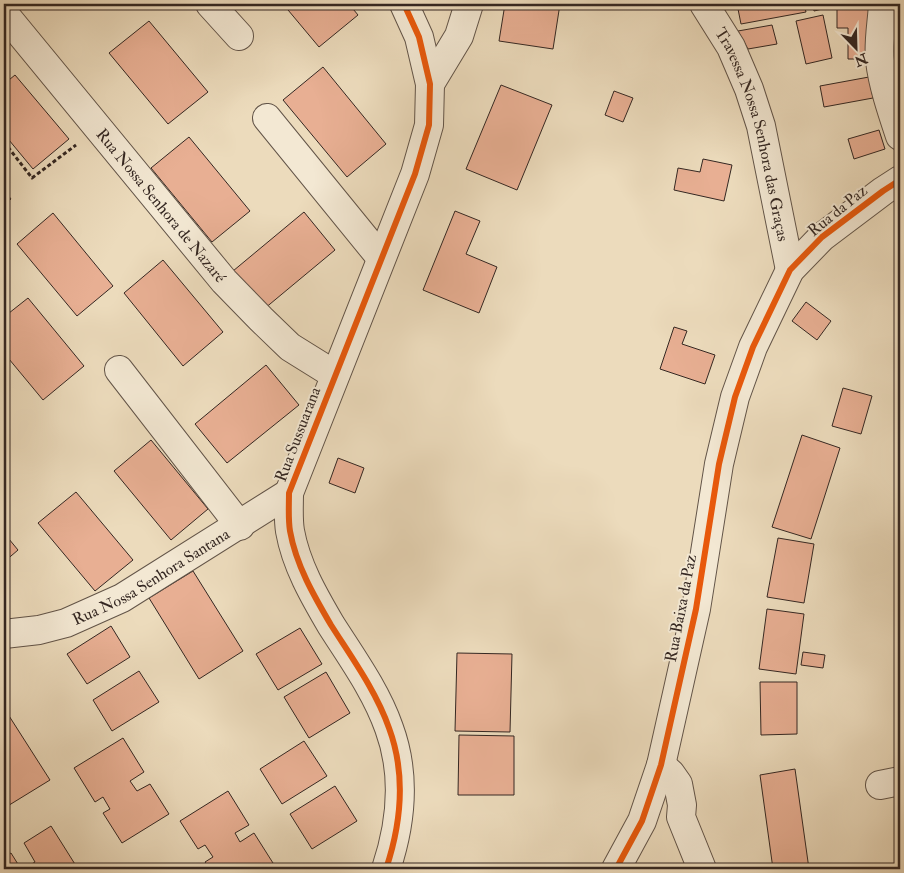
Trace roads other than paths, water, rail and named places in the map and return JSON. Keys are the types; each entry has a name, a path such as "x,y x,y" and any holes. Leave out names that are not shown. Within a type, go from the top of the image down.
{"street":[{"path":"210,4 239,36"},
{"name":"Rua Sussuarana","path":"386,869 397,830 400,797 398,763 390,728 372,691 310,588 300,565 290,531 289,493 416,174 429,125 430,84 419,37 404,4"},
{"path":"430,84 459,36 469,4"},
{"name":"Travessa Nossa Senhora das Graças","path":"704,4 731,47 749,89 761,126 790,270"},
{"path":"883,4 880,62 900,136"},
{"name":"Rua Nossa Senhora de Nazaré","path":"9,12 99,128 224,281 290,347 335,375"},
{"path":"267,118 381,258"},
{"name":"Rua da Paz","path":"753,346 790,270 822,237 875,196 900,180"},
{"name":"Rua Baixa da Paz","path":"616,869 642,820 662,765 696,609 719,464 735,397 753,346"},
{"path":"119,370 240,526"},
{"name":"Rua Nossa Senhora Santana","path":"4,634 39,630 66,623 94,612 122,598 240,526 289,493"},
{"path":"662,765 678,784 682,805 681,817 702,869"},
{"path":"642,820 658,821 681,817"}]}
